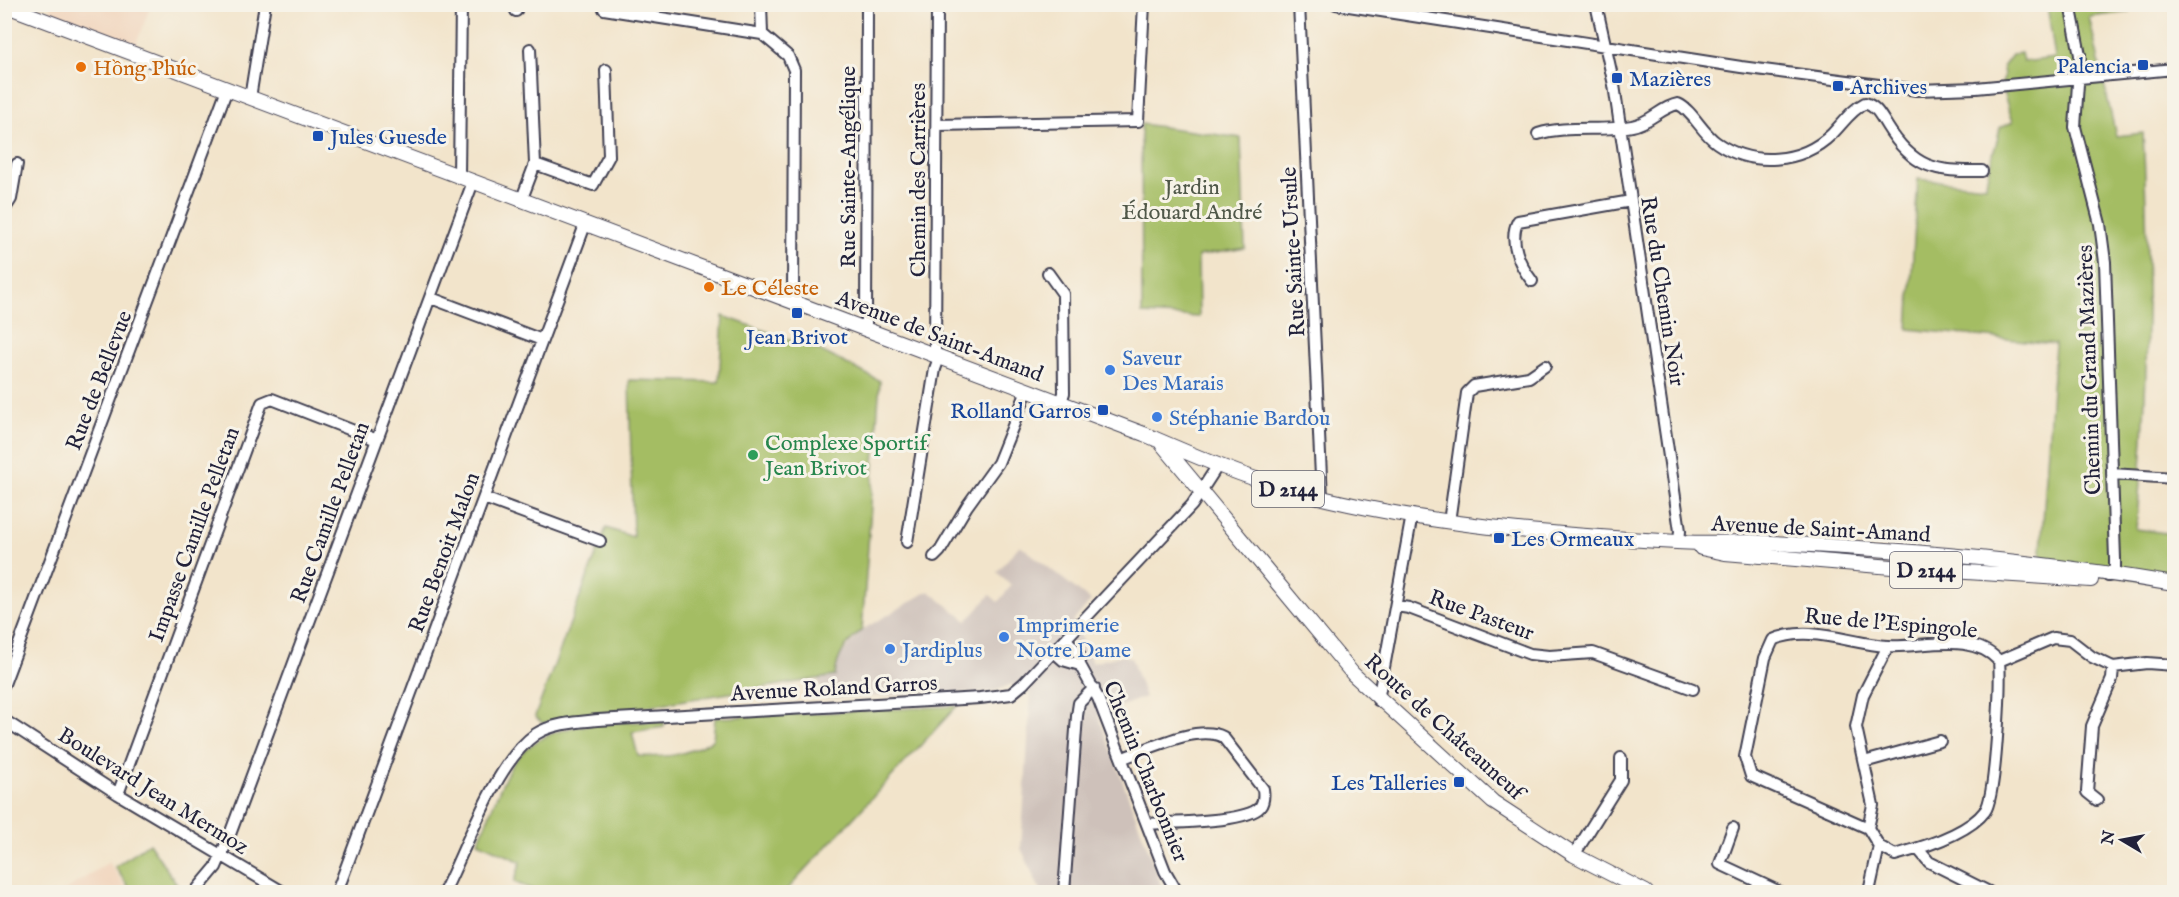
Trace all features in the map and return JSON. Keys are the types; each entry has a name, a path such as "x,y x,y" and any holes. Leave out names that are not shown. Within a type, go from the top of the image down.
{"main road":[{"name":"Avenue de Saint-Amand","path":"4,6 1061,402 1218,465 1322,498 1449,522 1679,542 1748,542 1906,552 1968,565 2095,580 2175,585"},
{"name":"Route de Châteauneuf","path":"1158,440 1353,674 1378,700 1493,802 1574,855 1646,892"},
{"name":"Avenue de Saint-Amand","path":"1679,542 1725,553 1904,568 1968,565 2115,574 2175,585"},
{"path":"1904,568 1906,552"}],"street":[{"path":"250,98 265,4"},
{"path":"459,176 461,4"},
{"path":"761,4 762,34"},
{"name":"Rue Sainte-Angélique","path":"866,330 867,4"},
{"name":"Chemin des Carrières","path":"907,542 937,357 937,4"},
{"path":"938,125 1138,121 1144,4"},
{"name":"Rue Sainte-Ursule","path":"1299,4 1322,498"},
{"path":"1336,4 1870,84 1944,90 2078,80 2175,69"},
{"path":"1596,4 1605,46"},
{"name":"Chemin du Grand Mazières","path":"2070,4 2079,44 2075,127 2100,224 2105,262 2115,574"},
{"path":"604,9 627,8 762,34 788,56 795,70 793,301"},
{"name":"Rue du Chemin Noir","path":"1605,46 1668,441 1680,531 1679,542"},
{"path":"522,201 534,164 530,49"},
{"path":"534,164 593,185 609,156 606,70"},
{"path":"1868,104 1870,84"},
{"name":"Rue de Bellevue","path":"4,684 228,89"},
{"path":"1538,134 1550,130 1619,128 1646,122 1671,105 1678,104 1687,110 1702,131 1718,144 1747,157 1778,159 1804,153 1818,145 1855,108 1868,104 1875,106 1893,137 1918,162 1931,168 1982,171"},
{"path":"4,210 11,199 17,164"},
{"name":"Rue Camille Pelletan","path":"195,892 216,867 233,826 473,182"},
{"path":"1532,281 1520,265 1514,228 1518,221 1631,201"},
{"name":"Rue Benoit Malon","path":"337,892 585,225"},
{"path":"1048,273 1063,294 1064,393 1061,402"},
{"path":"430,298 542,340"},
{"path":"1449,522 1467,393 1474,386 1529,377 1545,366"},
{"path":"934,557 998,462 1027,391"},
{"name":"Impasse Camille Pelletan","path":"118,794 262,403 267,399 272,399 377,440"},
{"name":"Avenue Roland Garros","path":"444,892 503,771 518,751 537,734 559,725 598,720 1001,697 1017,690 1201,494 1218,465"},
{"path":"2112,474 2175,478"},
{"path":"484,498 600,541"},
{"path":"1378,700 1412,515"},
{"path":"2095,580 2115,574"},
{"name":"Rue Pasteur","path":"1396,606 1409,608 1530,654 1549,656 1593,653 1693,689"},
{"name":"Rue de l'Espingole","path":"1868,828 1751,776 1745,758 1765,658 1773,640 1789,633 1888,646 1963,644 1990,650 2000,660 2000,681 1992,790 1986,810 1973,823 1918,849 1894,855 1879,846"},
{"path":"2000,660 2053,638 2070,640 2092,657 2113,667 2147,663 2175,665"},
{"name":"Chemin Charbonnier","path":"1066,639 1078,654 1080,665 1094,688 1177,892"},
{"path":"1869,892 1879,846 1868,828 1874,806 1856,727 1863,695 1888,646"},
{"name":"Chemin Charbonnier","path":"1054,652 1063,660 1080,665"},
{"path":"2097,800 2087,792 2092,726 2100,702 2112,679 2113,667"},
{"path":"1064,892 1077,716 1079,703 1094,688"},
{"name":"Boulevard Jean Mermoz","path":"4,720 118,794 283,892"},
{"path":"1123,758 1195,733 1216,734 1223,737 1263,789 1264,800 1260,807 1246,816 1148,824"},
{"path":"1864,762 1940,741"},
{"path":"1574,855 1621,780 1621,758"},
{"path":"1733,828 1720,864 1780,892"},
{"path":"1918,849 1929,862 1989,892"}],"shaded area":[{"path":"51,4 151,5 136,44 50,12"},
{"path":"1393,5 1436,5 1440,12"},
{"path":"1020,545 1091,601 1073,621 1092,663 1123,655 1131,658 1145,697 1098,715 1164,892 1041,892 1021,848 1031,695 1012,684 995,691 823,699 818,678 834,675 836,661 862,630 929,591 967,621 990,595 998,602 1011,586 997,572"},
{"path":"109,862 129,892 63,892"}],"green space":[{"path":"2047,5 2128,5 2129,12 2089,17 2116,136 2143,133 2147,232 2147,331 2144,430 2136,529 2174,534 2174,584 2040,566 2055,344 1908,329 1918,179 1986,186 2000,127 2013,122 2001,86 2004,77 2003,67 2012,55 2021,53 2023,62 2055,58"},
{"name":"Jardin Édouard André","path":"1141,124 1241,138 1245,248 1198,256 1199,317 1142,314"},
{"name":"Complexe Sportif Jean Brivot","path":"723,316 819,350 880,381 862,630 843,650 835,676 542,723 535,716 606,528 633,537 629,380 719,382"},
{"path":"957,706 785,892 539,892 514,882 521,862 478,842 500,788 509,770 522,753 539,740 578,726 664,721 664,727 632,732 638,756 659,756 685,752 713,740 715,718"},
{"path":"149,843 182,892 132,892 115,867"}],"place":[{"name":"Palencia","path":"2143,65"},
{"name":"Hồng Phúc","path":"81,67"},
{"name":"Mazières","path":"1617,78"},
{"name":"Archives","path":"1838,86"},
{"name":"Jules Guesde","path":"318,136"},
{"name":"Le Céleste","path":"709,287"},
{"name":"Jean Brivot","path":"797,313"},
{"name":"Saveur Des Marais","path":"1110,370"},
{"name":"Rolland Garros","path":"1103,410"},
{"name":"Stéphanie Bardou","path":"1157,417"},
{"name":"Complexe Sportif Jean Brivot","path":"753,455"},
{"name":"Les Ormeaux","path":"1499,538"},
{"name":"Imprimerie Notre Dame","path":"1004,637"},
{"name":"Jardiplus","path":"890,649"},
{"name":"Les Talleries","path":"1459,782"}]}
